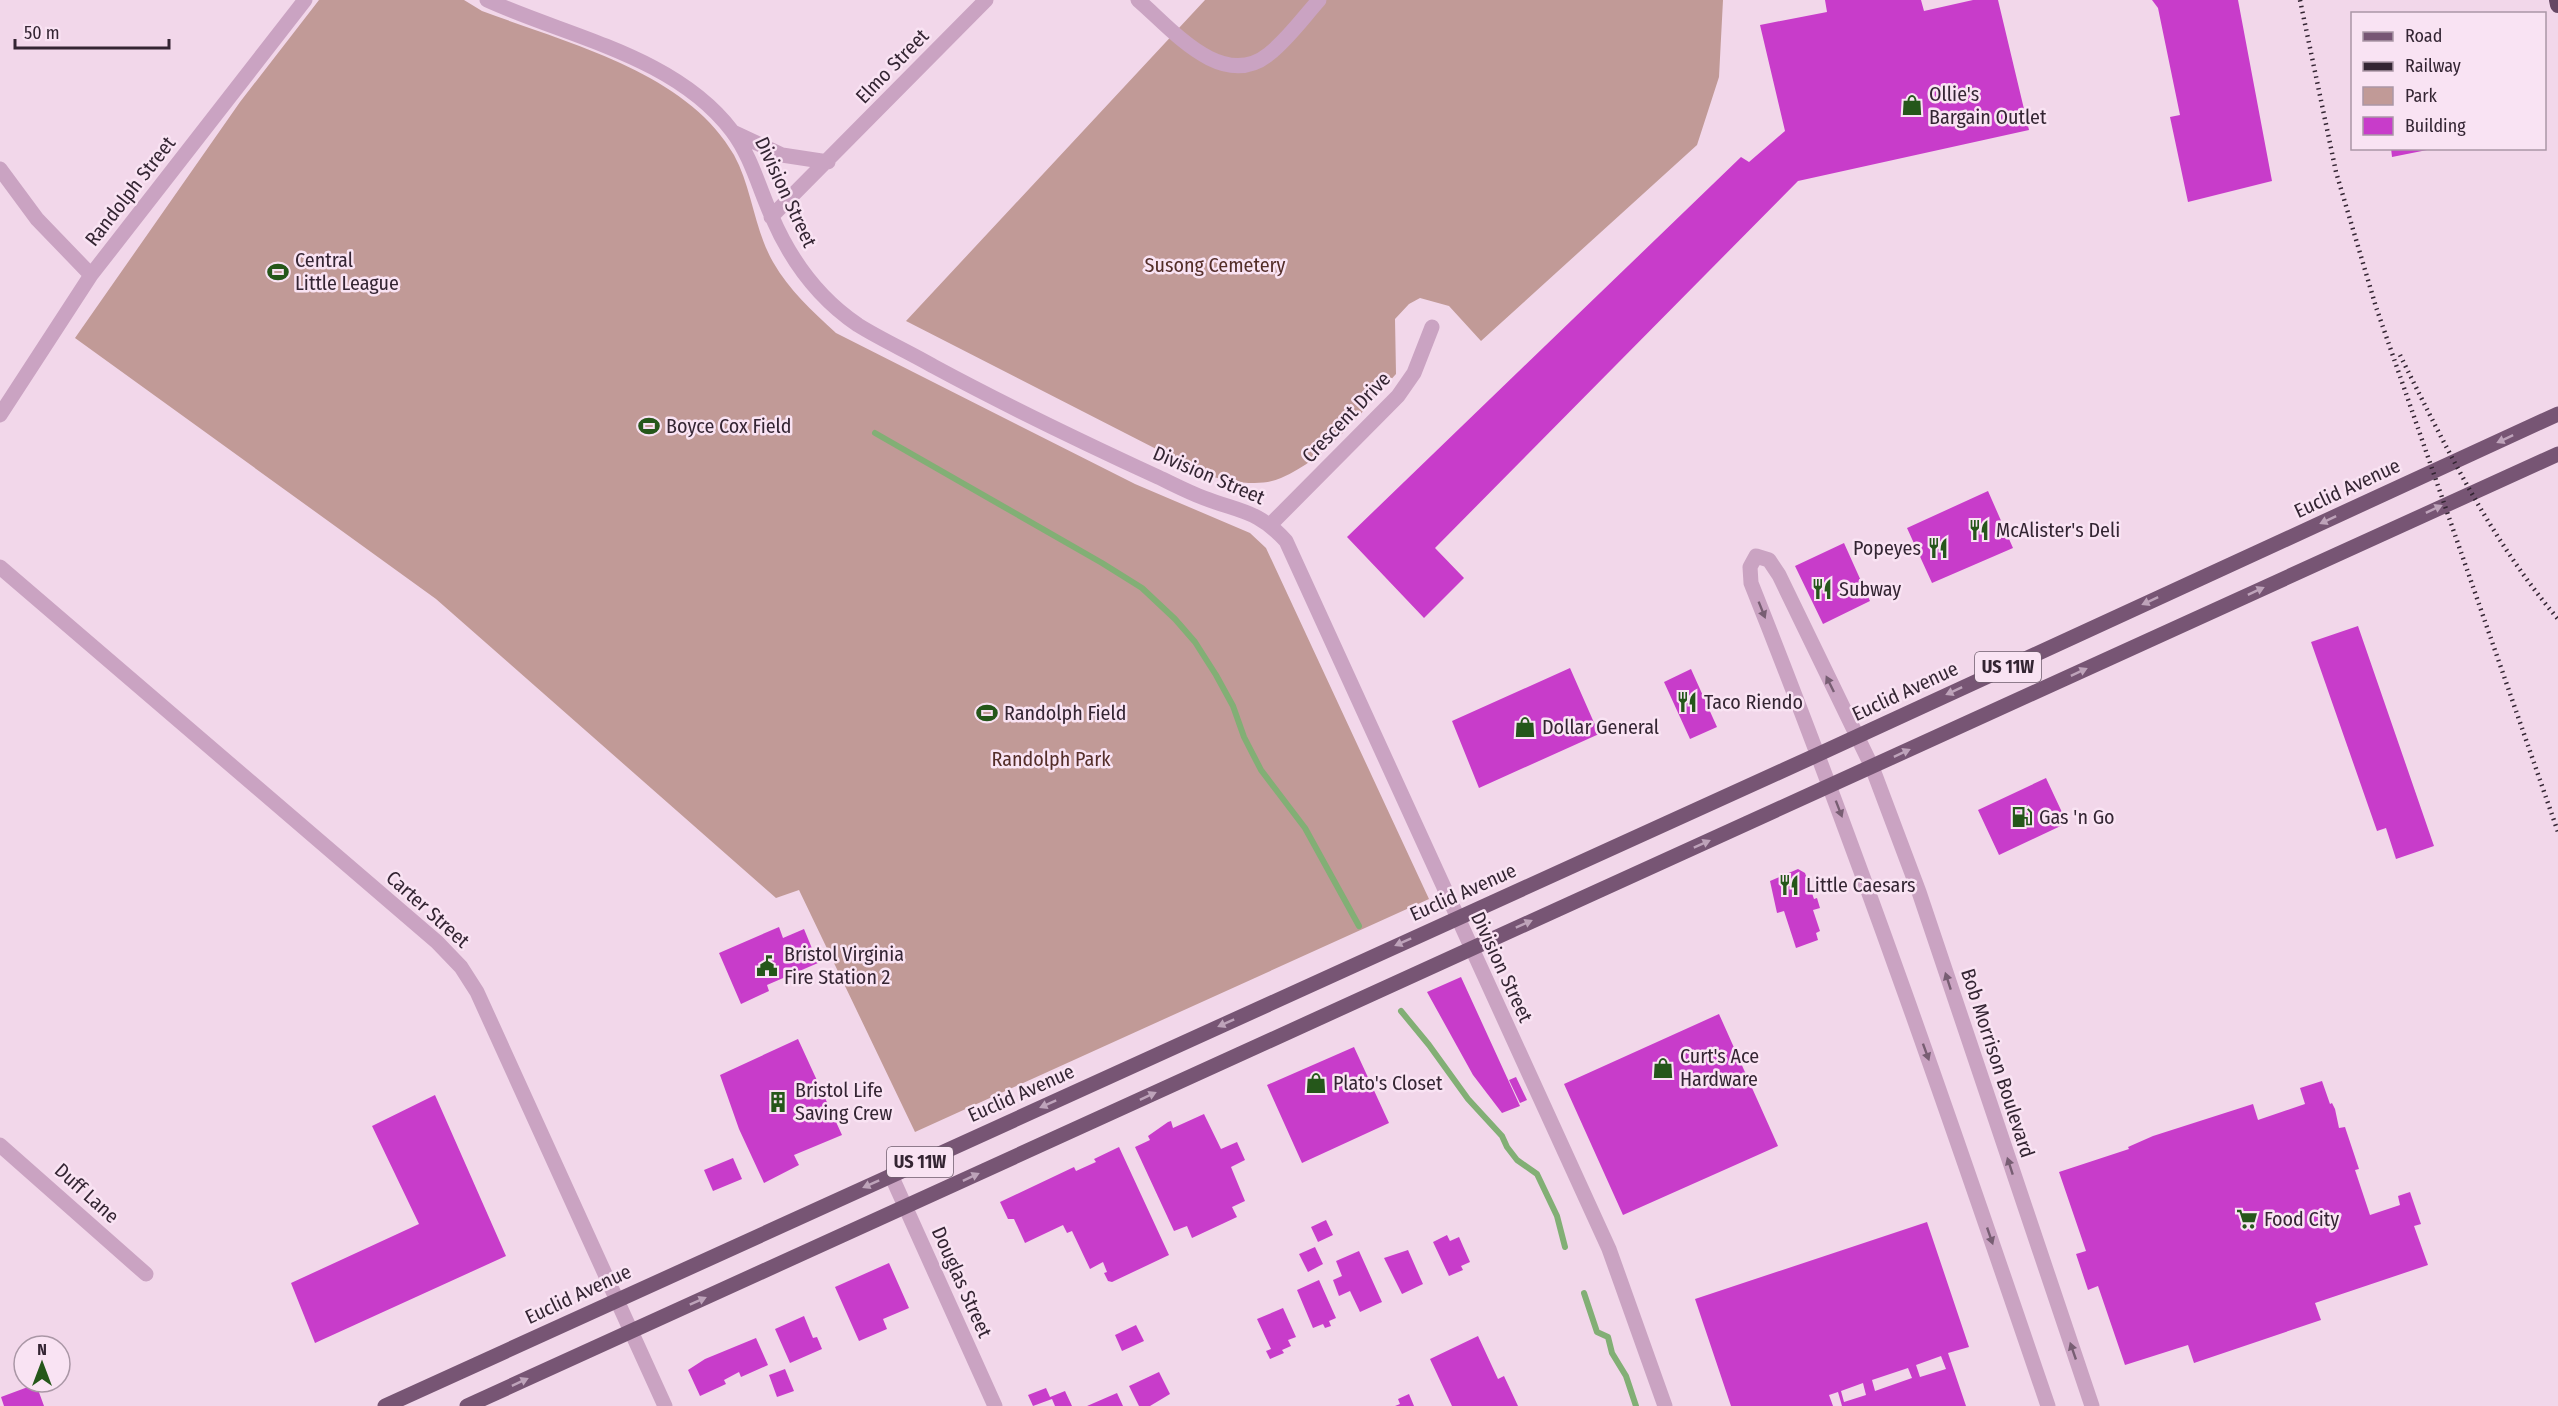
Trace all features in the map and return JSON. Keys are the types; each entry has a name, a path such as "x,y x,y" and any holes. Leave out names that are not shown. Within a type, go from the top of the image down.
{"highway":[{"path":"2557,0 2558,5"}],"main road":[{"name":"Euclid Avenue","path":"385,1406 1819,754 2558,414"},
{"name":"US 11W","path":"467,1406 2558,454"}],"street":[{"name":"Randolph Street","path":"0,416 91,275 305,0"},
{"name":"Division Street","path":"487,0 644,63 686,87 713,109 732,132 748,157 771,217 788,251 806,278 828,302 859,325 978,390 1090,446 1204,498 1254,514 1271,524 1286,541 1609,1249 1665,1406"},
{"name":"Elmo Street","path":"771,217 986,0"},
{"path":"1138,0 1215,62 1231,66 1251,64 1271,53 1319,0"},
{"path":"732,132 782,155 828,162"},
{"path":"2,177 37,219 91,275"},
{"name":"Crescent Drive","path":"1271,524 1398,396 1414,374 1432,327"},
{"name":"Bob Morrison Boulevard","path":"1819,754 1752,583 1750,567 1756,555 1769,560 1779,575 1872,767 1919,892 2092,1406"},
{"name":"Carter Street","path":"0,567 437,942 461,967 477,992 665,1406"},
{"path":"1819,754 1944,1102 2048,1406"},
{"name":"Duff Lane","path":"0,1146 146,1274"},
{"name":"Douglas Street","path":"891,1175 995,1406"}],"green space":[{"name":"Randolph Park","path":"319,0 464,0 482,11 587,49 656,81 687,102 713,126 734,155 745,181 761,236 773,262 794,291 836,333 1135,484 1250,533 1266,548 1429,899 915,1132 799,890 776,898 436,599 75,338 240,102"},
{"name":"Susong Cemetery","path":"1205,0 1723,0 1719,77 1697,145 1481,341 1449,306 1420,298 1409,304 1395,319 1396,374 1357,418 1314,459 1281,478 1264,483 1236,481 1209,476 906,321"}],"building":[{"path":"1825,0 1921,0 1924,11 1973,0 1998,0 2029,130 1798,181 1435,548 1464,578 1424,618 1347,537 1741,157 1749,162 1785,131 1760,25 1827,12"},
{"path":"2152,0 2238,0 2272,181 2188,202 2170,117 2180,115 2158,8"},
{"path":"2391,150 2427,150 2392,157"},
{"path":"1988,491 2013,548 1932,583 1907,528"},
{"path":"1844,543 1870,601 1823,624 1795,566"},
{"path":"2358,626 2434,846 2396,859 2386,828 2377,831 2311,642"},
{"name":"Dollar General","path":"1570,668 1599,734 1479,788 1452,721"},
{"path":"1691,669 1717,727 1690,739 1664,682"},
{"name":"Gas 'n Go","path":"2046,778 2067,823 1999,855 1978,810"},
{"path":"1798,869 1805,873 1814,899 1817,898 1820,908 1813,910 1820,931 1816,933 1818,940 1796,948 1784,911 1777,913 1770,881"},
{"name":"Bristol Virginia Fire Station 2","path":"779,927 783,938 804,929 818,963 767,985 769,991 741,1004 719,953"},
{"path":"1461,977 1520,1106 1502,1113 1473,1075 1427,992"},
{"path":"1719,1014 1778,1146 1623,1215 1564,1084"},
{"name":"Bristol Life Saving Crew","path":"798,1039 842,1135 794,1155 799,1165 764,1183 739,1129 720,1075"},
{"path":"1354,1047 1389,1123 1302,1163 1267,1085"},
{"path":"1516,1077 1527,1100 1520,1103 1509,1080"},
{"name":"Food City","path":"2322,1081 2330,1104 2332,1103 2335,1109 2339,1128 2345,1127 2359,1169 2355,1170 2370,1215 2400,1205 2398,1196 2410,1192 2421,1224 2414,1226 2428,1265 2315,1303 2321,1320 2194,1363 2188,1345 2125,1365 2098,1286 2088,1290 2076,1254 2086,1251 2059,1172 2129,1149 2128,1147 2153,1136 2253,1104 2258,1120 2305,1104 2300,1088"},
{"path":"435,1095 506,1256 315,1343 291,1283 419,1224 372,1126"},
{"path":"1204,1114 1221,1149 1237,1142 1245,1160 1231,1167 1245,1201 1232,1207 1237,1217 1192,1238 1187,1226 1174,1231 1135,1147 1150,1140 1148,1136 1168,1122 1171,1121 1173,1128"},
{"path":"1119,1147 1169,1255 1112,1282 1108,1281 1104,1273 1107,1272 1103,1262 1090,1269 1072,1231 1067,1233 1063,1225 1025,1243 1014,1219 1008,1219 1000,1202 1074,1167 1076,1171 1096,1162 1094,1159"},
{"path":"733,1158 742,1179 713,1191 704,1170"},
{"path":"1326,1220 1333,1235 1318,1242 1311,1227"},
{"path":"1927,1222 1969,1347 1948,1353 1966,1406 1842,1406 1838,1392 1829,1395 1833,1406 1731,1406 1695,1299","holes":["1941,1356 1946,1369 1920,1377 1916,1365","1908,1368 1912,1378 1875,1391 1872,1380","1863,1383 1866,1395 1844,1402 1841,1391"]},
{"path":"1447,1235 1450,1241 1459,1237 1470,1262 1461,1266 1463,1270 1449,1276 1433,1242"},
{"path":"1315,1247 1323,1264 1308,1272 1299,1254"},
{"path":"1408,1250 1423,1284 1402,1294 1384,1258"},
{"path":"1359,1251 1382,1302 1360,1312 1350,1291 1339,1296 1333,1280 1342,1276 1336,1261"},
{"path":"889,1263 909,1308 883,1319 887,1329 859,1341 835,1287"},
{"path":"1319,1280 1336,1318 1329,1321 1331,1326 1325,1328 1323,1324 1313,1328 1297,1290"},
{"path":"1283,1308 1296,1337 1288,1340 1291,1346 1282,1350 1284,1353 1270,1359 1266,1351 1271,1349 1257,1319"},
{"path":"804,1316 813,1338 817,1337 822,1349 790,1363 775,1329"},
{"path":"1136,1325 1144,1341 1122,1351 1115,1335"},
{"path":"1478,1336 1498,1379 1504,1376 1518,1406 1452,1406 1430,1359"},
{"path":"756,1338 768,1365 741,1377 739,1372 724,1380 726,1384 700,1396 688,1370 705,1359"},
{"path":"785,1369 794,1391 777,1397 769,1375"},
{"path":"1159,1372 1170,1394 1150,1406 1139,1406 1129,1386"},
{"path":"1046,1388 1050,1397 1065,1391 1072,1406 1055,1406 1052,1399 1033,1406 1028,1395"},
{"path":"12,1393 40,1394 44,1406 4,1406 1,1397"},
{"path":"1117,1393 1123,1406 1087,1406"},
{"path":"1409,1394 1414,1406 1395,1406 1400,1404 1398,1399"}],"waterway":[{"path":"875,433 1102,563 1142,588 1175,619 1195,642 1216,675 1233,706 1244,737 1261,770 1305,828 1359,926"},
{"path":"1401,1011 1468,1099 1502,1136 1517,1160 1537,1174 1557,1216 1565,1247"},
{"path":"1584,1293 1597,1332 1608,1337 1612,1353 1626,1376 1636,1406"}],"railway":[{"path":"2300,0 2336,172 2376,307 2558,832"},
{"path":"2400,355 2471,492 2512,558 2558,619"}],"place":[{"name":"Ollie's Bargain Outlet","path":"1912,105"},
{"name":"Central Little League","path":"278,272"},
{"name":"Boyce Cox Field","path":"649,426"},
{"name":"McAlister's Deli","path":"1979,530"},
{"name":"Popeyes","path":"1938,548"},
{"name":"Subway","path":"1822,589"},
{"name":"Taco Riendo","path":"1687,702"},
{"name":"Randolph Field","path":"987,713"},
{"name":"Dollar General","path":"1525,727"},
{"name":"Gas 'n Go","path":"2022,817"},
{"name":"Little Caesars","path":"1789,885"},
{"name":"Bristol Virginia Fire Station 2","path":"767,966"},
{"name":"Curt's Ace Hardware","path":"1663,1068"},
{"name":"Plato's Closet","path":"1316,1083"},
{"name":"Bristol Life Saving Crew","path":"778,1102"},
{"name":"Food City","path":"2247,1219"}]}
